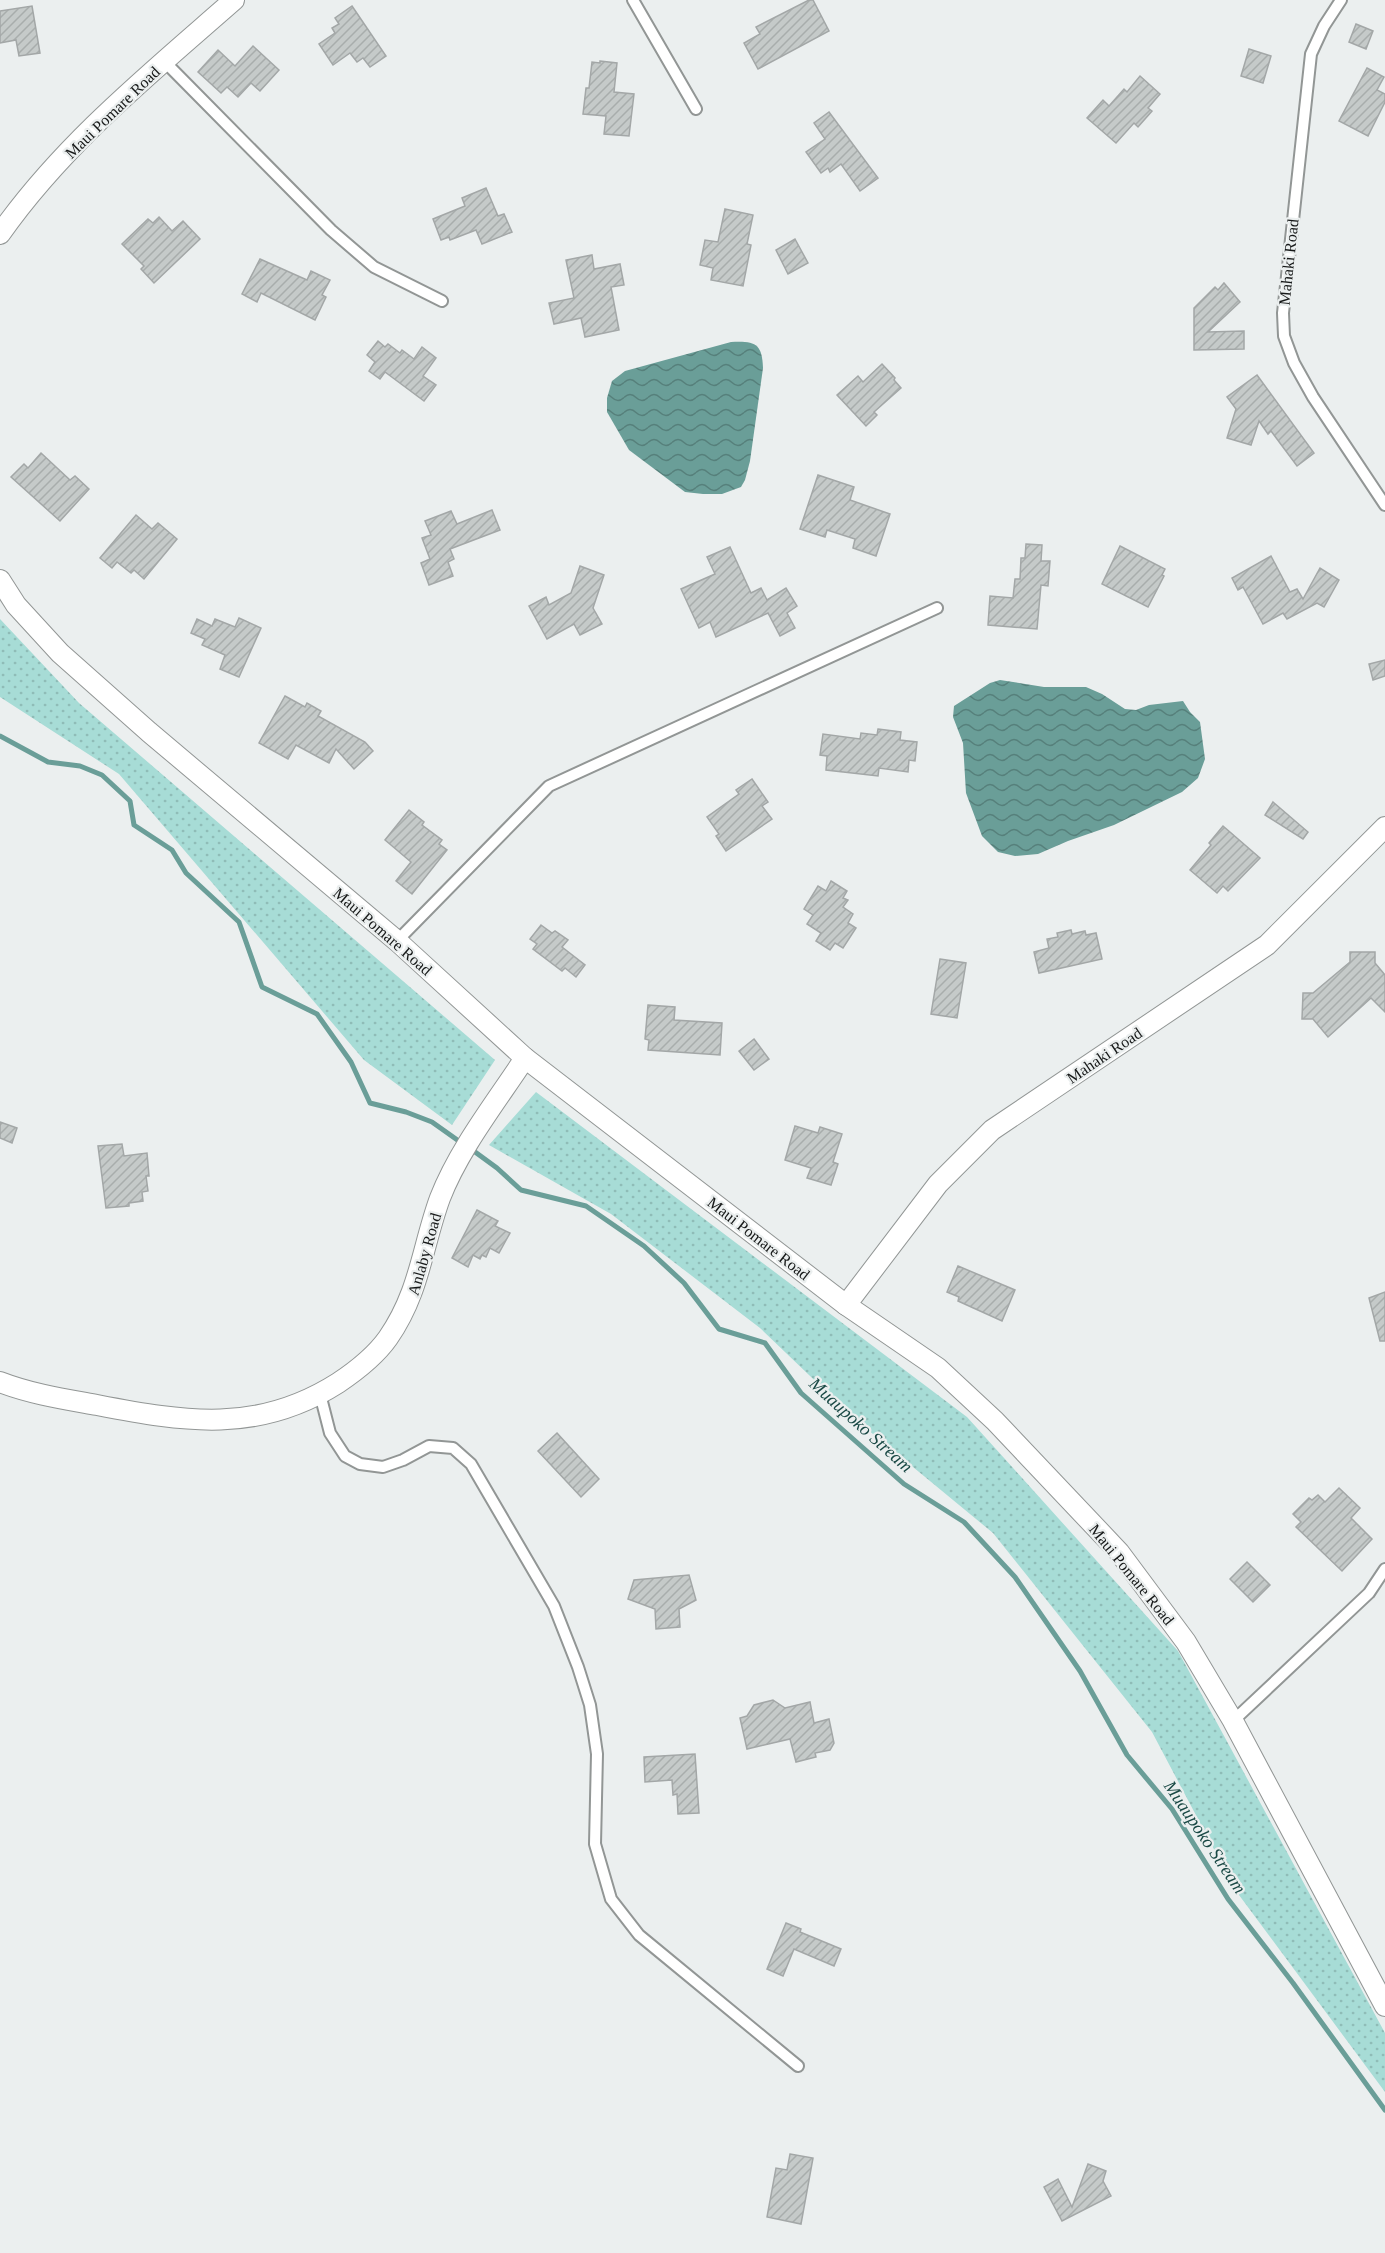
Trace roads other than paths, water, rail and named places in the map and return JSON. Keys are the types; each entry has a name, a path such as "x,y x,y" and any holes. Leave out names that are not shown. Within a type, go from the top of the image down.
{"street":[{"name":"Maui Pomare Road","path":"0,234 31,192 93,128 164,61 234,0"},
{"name":"Maui Pomare Road","path":"0,580 16,605 60,652 149,732 397,940 525,1058 846,1305 938,1368 995,1421 1119,1552 1186,1642 1233,1721 1385,2006"},
{"name":"Mahaki Road","path":"846,1305 938,1184 992,1130 1267,945 1385,827"},
{"name":"Anlaby Road","path":"0,1382 26,1392 148,1415 197,1420 236,1419 272,1413 320,1394 354,1372 387,1339 411,1300 440,1197 464,1151 525,1058"}],"lane":[{"path":"633,0 696,109"},
{"name":"Mahaki Road","path":"1341,0 1324,26 1311,54 1283,313 1284,336 1294,363 1313,398 1385,505"},
{"path":"164,61 349,245 374,267 442,302"},
{"path":"397,940 549,786 937,608"},
{"path":"320,1394 333,1439 345,1456 360,1464 383,1467 403,1460 429,1446 453,1448 471,1464 554,1606 578,1667 590,1705 597,1754 595,1844 611,1899 639,1935 798,2066"},
{"path":"1233,1721 1369,1593 1385,1569"}],"water":[{"path":"731,342 756,345 761,353 763,368 750,461 745,480 741,487 722,494 685,492 629,450 607,412 607,398 612,381 625,371"},
{"path":"1000,680 1044,687 1086,687 1125,709 1136,710 1149,705 1183,701 1200,722 1205,759 1198,778 1182,792 1114,825 1038,854 1015,856 998,852 982,836 966,793 963,743 953,717 954,706 990,683"}],"waterway":[{"name":"Muaupoko Stream","path":"0,736 48,762 80,766 102,775 130,801 134,825 172,850 186,873 239,922 262,987 317,1014 351,1062 370,1103 406,1112 432,1122 463,1144"},
{"name":"Muaupoko Stream","path":"471,1149 521,1190 586,1206 644,1246 684,1283 719,1329 765,1343 801,1393 904,1484 964,1522 1015,1577 1080,1671 1127,1755 1172,1809 1228,1899 1293,1983 1385,2110"}]}
